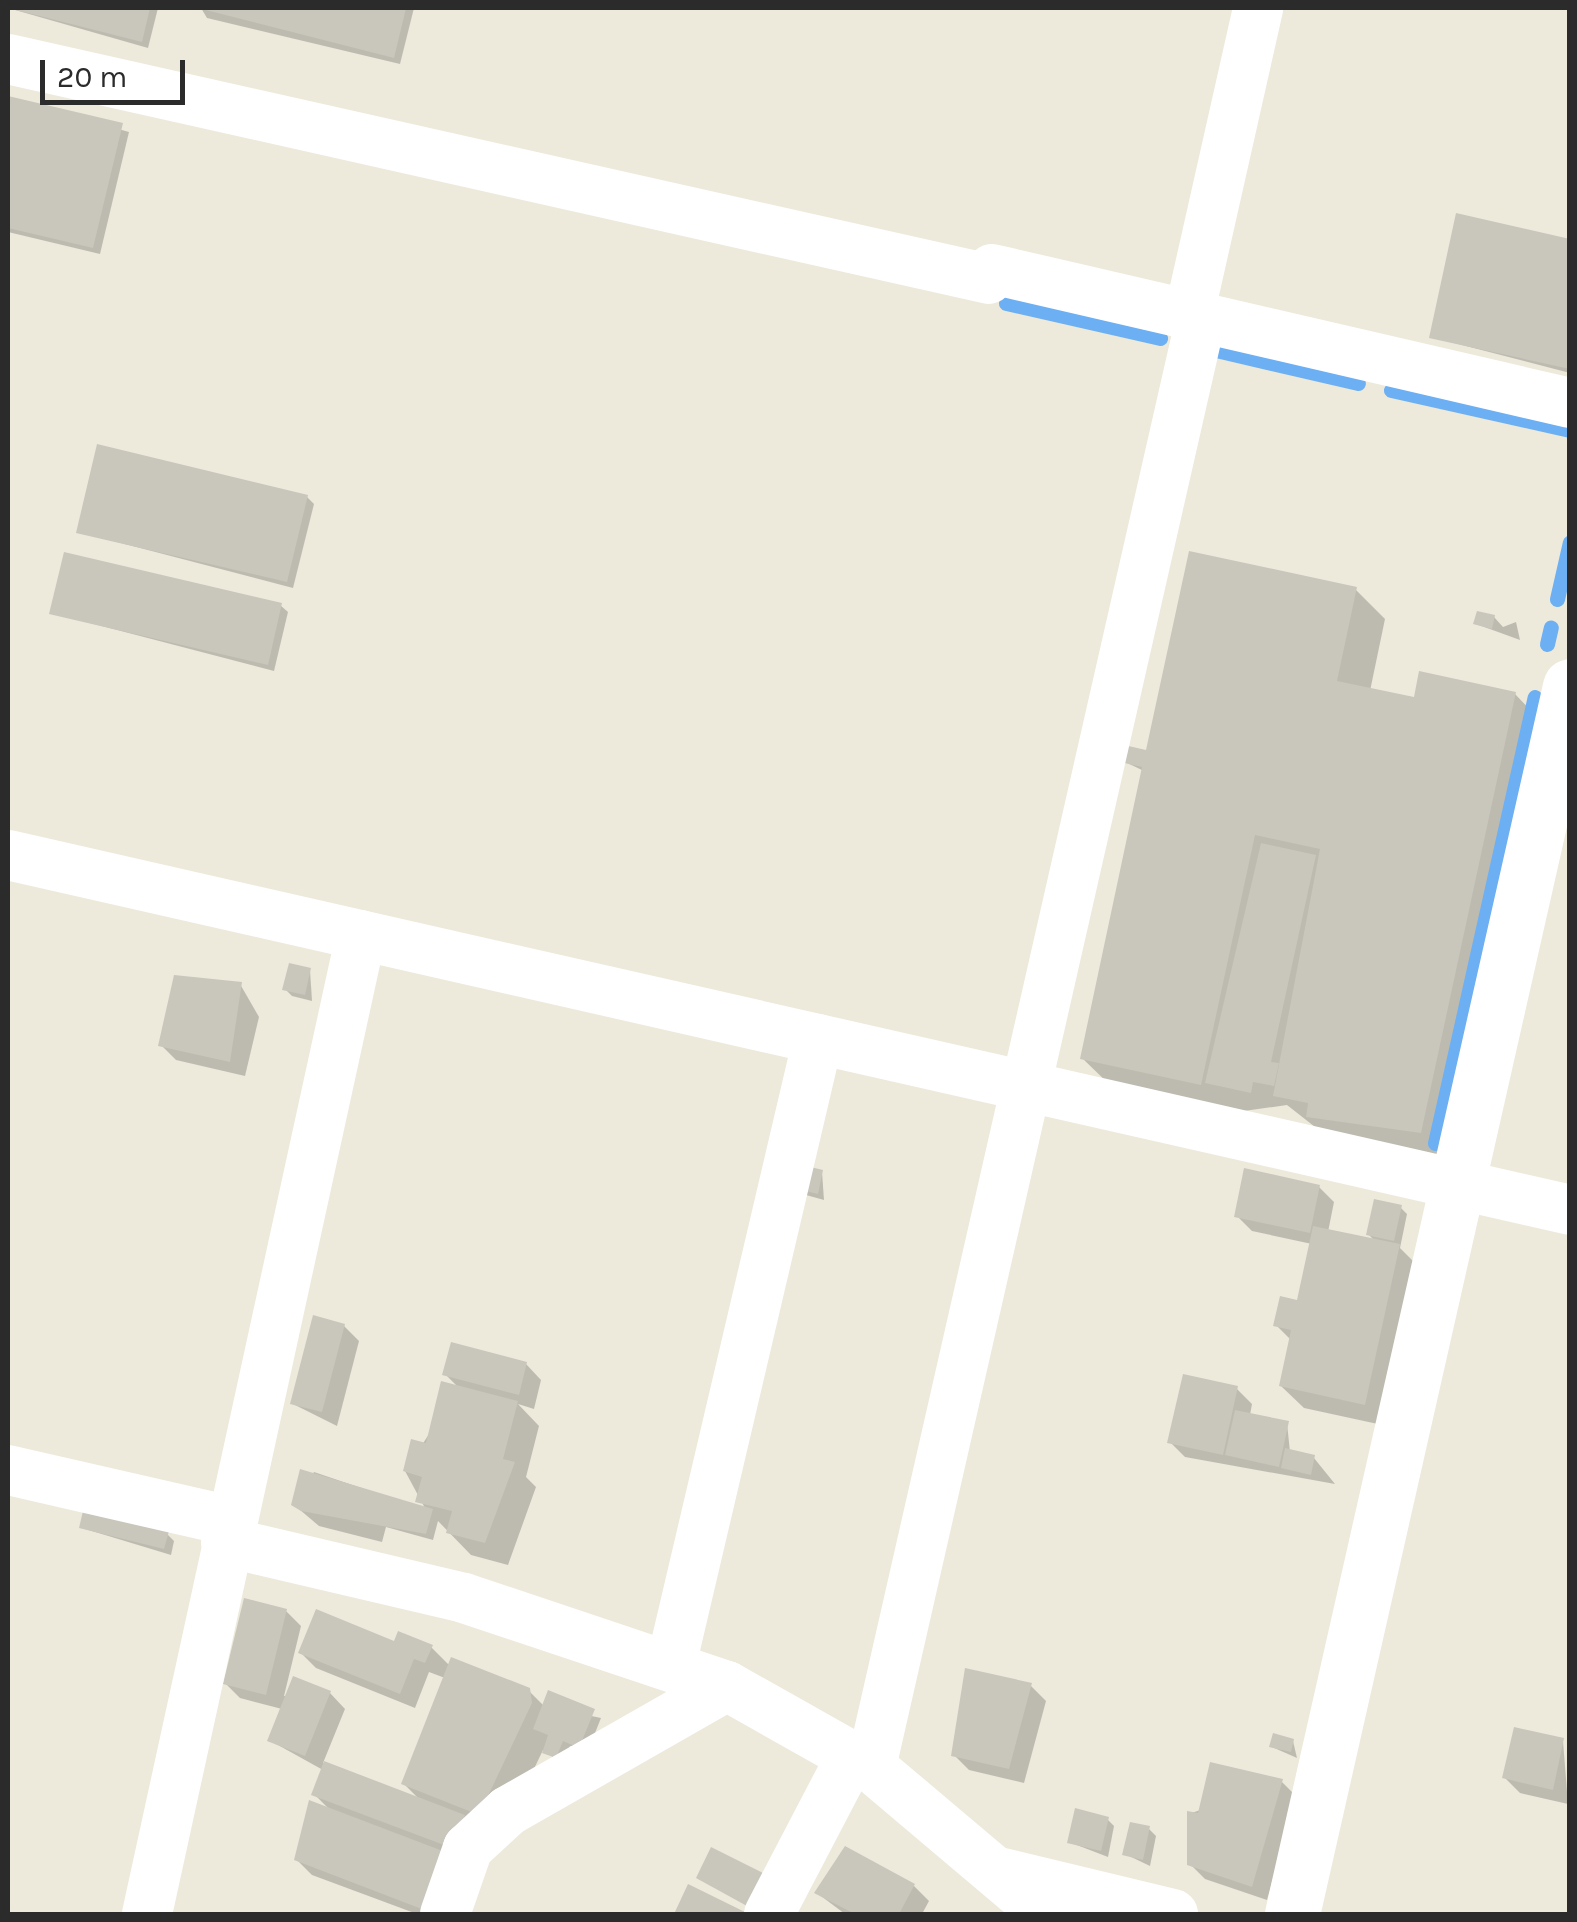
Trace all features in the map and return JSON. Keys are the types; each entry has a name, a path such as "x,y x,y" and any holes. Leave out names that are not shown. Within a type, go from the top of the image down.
{"street":[{"path":"769,1914 862,1761 1026,1087 1195,316 1258,8"},
{"path":"8,59 1195,316 1570,403"},
{"path":"1292,1914 1570,686"},
{"path":"8,855 1570,1210"},
{"path":"147,1914 361,935"},
{"path":"671,1666 818,1039"},
{"path":"8,1470 464,1598 727,1686 862,1761 1045,1914"},
{"path":"445,1914 468,1848 508,1811 727,1686"},
{"path":"993,1870 1173,1914"}],"building":[{"path":"8,8 150,8 142,42"},
{"path":"198,8 406,8 394,58"},
{"path":"8,96 123,123 93,248 8,228"},
{"path":"1456,213 1570,239 1570,369 1429,338"},
{"path":"97,444 308,495 287,582 76,533"},
{"path":"1189,551 1357,587 1337,681 1414,697 1419,671 1516,692 1421,1133 1306,1117 1308,1103 1273,1096 1320,849 1255,835 1201,1085 1080,1059 1142,767 1120,762 1124,745 1146,750"},
{"path":"64,552 282,603 268,665 49,614"},
{"path":"1477,611 1495,615 1492,629 1473,624"},
{"path":"1261,843 1316,855 1271,1062 1279,1063 1274,1086 1253,1082 1251,1093 1205,1083"},
{"path":"289,963 311,968 305,995 282,990"},
{"path":"174,975 242,982 230,1062 158,1046"},
{"path":"802,1165 823,1170 818,1194 797,1189"},
{"path":"1244,1168 1320,1185 1310,1233 1234,1217"},
{"path":"1374,1199 1402,1205 1394,1241 1366,1235"},
{"path":"1313,1226 1400,1244 1365,1405 1279,1386 1291,1330 1273,1326 1280,1296 1297,1300"},
{"path":"313,1315 345,1324 322,1412 290,1404"},
{"path":"451,1342 527,1362 519,1395 442,1375"},
{"path":"1183,1374 1238,1386 1223,1455 1167,1443"},
{"path":"441,1381 518,1401 503,1459 515,1462 485,1543 446,1533 452,1511 415,1502 422,1477 403,1471 411,1439 426,1443"},
{"path":"1235,1410 1289,1421 1279,1467 1225,1455"},
{"path":"1285,1448 1315,1455 1311,1475 1281,1468"},
{"path":"300,1469 433,1509 426,1534 301,1511 291,1505"},
{"path":"83,1511 169,1531 164,1549 79,1528"},
{"path":"244,1598 287,1609 266,1695 223,1684"},
{"path":"316,1609 394,1641 398,1631 433,1645 425,1663 414,1659 400,1694 298,1653"},
{"path":"451,1657 530,1688 532,1703 479,1815 401,1784"},
{"path":"965,1668 1032,1683 1009,1769 951,1756"},
{"path":"293,1676 331,1691 305,1756 267,1741"},
{"path":"548,1690 595,1709 579,1748 563,1741 556,1758 542,1753 548,1735 533,1729"},
{"path":"1514,1727 1564,1738 1553,1790 1502,1778"},
{"path":"1273,1733 1294,1739 1291,1752 1269,1747"},
{"path":"324,1761 465,1815 452,1848 311,1795"},
{"path":"1210,1762 1283,1779 1252,1887 1187,1865 1187,1811 1198,1813"},
{"path":"309,1800 448,1853 427,1911 294,1860"},
{"path":"1075,1808 1109,1817 1101,1851 1067,1843"},
{"path":"1130,1822 1150,1826 1143,1860 1122,1855"},
{"path":"845,1846 915,1884 899,1914 855,1914 814,1893"},
{"path":"711,1847 763,1873 747,1906 696,1878"},
{"path":"688,1884 749,1914 674,1914"}],"waterway":[{"path":"1006,303 1160,338"},
{"path":"1203,347 1358,383"},
{"path":"1391,390 1570,430"},
{"path":"1557,599 1570,542"},
{"path":"1547,644 1551,627"},
{"path":"1435,1143 1535,697"}]}
